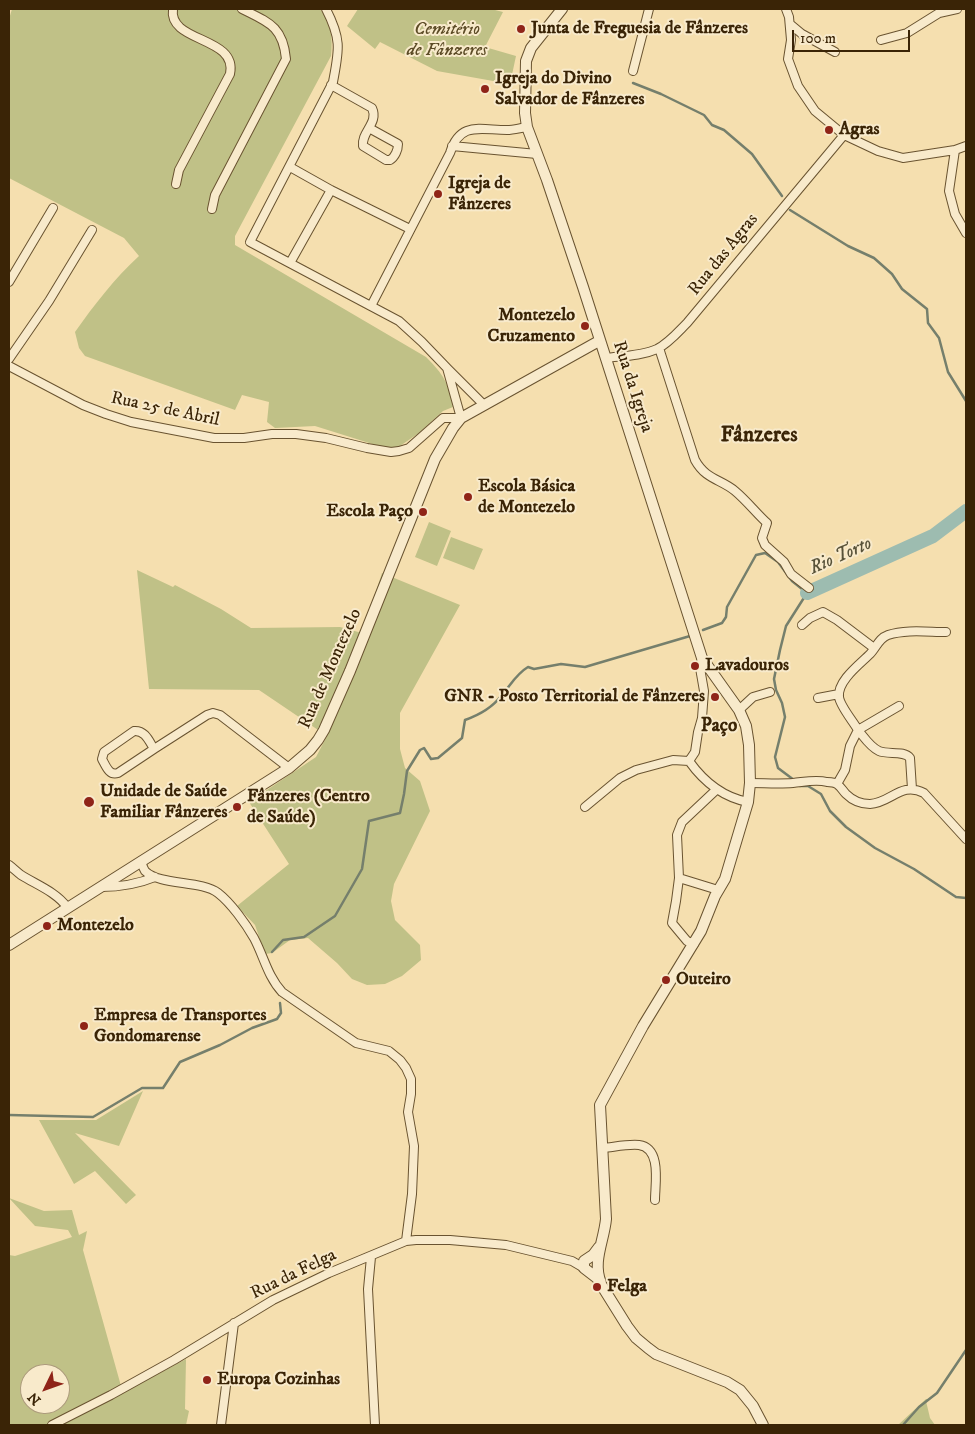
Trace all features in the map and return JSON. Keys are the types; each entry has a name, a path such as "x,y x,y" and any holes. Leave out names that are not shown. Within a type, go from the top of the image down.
{"street":[{"path":"173,9 172,15 179,27 225,52 231,67 230,74 179,170 176,184"},
{"path":"212,209 215,195 286,59 285,46 271,24 242,9"},
{"path":"326,9 334,23 338,37 337,60 331,85 250,242 399,321 484,405"},
{"name":"Rua da Igreja","path":"562,9 531,48 526,61 525,113 527,127 606,358 702,658 739,710 746,726 749,745 750,783 748,802 725,879 714,896 701,931 643,1026 600,1106 606,1219 602,1241 590,1264"},
{"path":"633,71 649,9"},
{"path":"786,9 790,24 791,40 788,59 798,86 815,111 844,135 878,151 903,158 955,150 966,146"},
{"path":"881,40 907,33 939,13 957,9"},
{"path":"790,24 802,34 835,52"},
{"path":"331,85 372,108 374,118 369,128 363,140 363,146 386,160 390,160 398,148 398,144 369,128"},
{"path":"371,306 450,153 455,139 466,130 478,128 508,130 527,127"},
{"name":"Rua das Agras","path":"606,358 639,355 659,348 671,339 687,323 844,135"},
{"path":"452,146 537,154"},
{"path":"955,150 949,191 955,214 966,233"},
{"path":"290,167 410,230"},
{"path":"290,263 331,190"},
{"path":"9,282 53,208"},
{"path":"9,359 49,301 92,230"},
{"name":"Rua de Montezelo","path":"9,945 289,768 310,750 324,730 350,671 435,459 449,434 461,418 600,340"},
{"path":"659,348 689,442 699,467 713,479 734,490 767,523 762,538 765,545 784,562 791,574 809,588"},
{"name":"Rua 25 de Abril","path":"9,366 83,405 106,414 131,422 214,438 296,434 326,438 367,448 399,452 409,448 443,418 461,418"},
{"path":"447,368 461,418"},
{"path":"802,625 810,618 823,612 838,620 874,648"},
{"path":"912,789 910,758 906,754 888,754 872,746 858,730 841,704 839,694 843,683 851,672 881,639 888,635 906,632 946,632"},
{"path":"689,761 696,752 698,732 702,718 704,692 700,668 702,658"},
{"path":"739,710 753,697 770,692"},
{"path":"818,698 839,694"},
{"path":"837,784 845,770 850,746 858,730 899,706"},
{"path":"154,749 143,733 134,731 104,752 102,760 110,772 118,773 207,715 213,713 220,715 289,768"},
{"path":"585,807 620,778 636,770 673,760 689,761 716,790 736,800 748,802"},
{"path":"750,783 791,784 826,781 837,784 857,802 871,804 885,799 896,792 917,790 924,793 966,839"},
{"path":"694,944 688,941 672,923 679,878 676,834 682,822 716,790"},
{"path":"141,861 146,871 155,877 217,892 236,912 253,938 274,984 282,992 356,1043 389,1051 406,1068 411,1079 408,1112 414,1146 412,1194 406,1241"},
{"path":"9,865 63,900 67,907"},
{"path":"98,887 117,887 146,881 155,877"},
{"path":"679,878 718,890"},
{"path":"602,1148 640,1145 654,1154 655,1200"},
{"name":"Rua da Felga","path":"52,1425 111,1396 281,1296 329,1272 406,1241 460,1241 506,1245 590,1264"},
{"path":"370,1257 368,1289 375,1425"},
{"path":"590,1264 636,1338 656,1354 727,1382 740,1390 753,1406 763,1425"},
{"path":"221,1425 234,1324"}],"green space":[{"path":"12,9 320,9 327,20 330,31 332,43 331,56 235,236 235,245 426,357 444,379 453,407 443,411 419,433 397,448 382,447 315,426 275,428 267,422 269,402 242,395 235,410 85,356 79,348 75,332 105,292 139,256 124,238 9,178 9,19"},
{"name":"Cemitério de Fânzeres","path":"358,9 491,9 503,12 485,47 516,56 510,84 437,71 380,42 375,49 347,26"},
{"path":"429,522 451,531 437,566 415,557"},
{"path":"451,537 483,549 474,570 443,558"},
{"path":"137,570 173,587 175,585 221,609 251,628 340,627 362,633 382,573 460,605 400,713 400,749 405,768 420,781 430,811 394,884 391,901 395,920 420,945 421,960 402,976 385,984 367,985 352,979 308,938 290,940 272,953 265,954 255,925 237,906 289,864 249,802 316,757 327,736 259,690 149,689"},
{"path":"143,1091 119,1146 75,1133 136,1195 126,1204 95,1171 74,1184 39,1120 96,1120"},
{"path":"9,1198 44,1211 72,1210 79,1235 87,1231 83,1250 121,1386 128,1390 186,1359 185,1409 189,1411 186,1425 9,1425 9,1255 15,1256 72,1237 68,1230 35,1226"},
{"path":"928,1399 926,1401 930,1418 935,1425 898,1425"}],"waterway":[{"path":"633,83 704,115 712,125 724,130 752,154 782,196"},
{"path":"790,210 848,246 874,258 892,274 902,289 927,309 928,323 939,338 948,372 966,401"},
{"name":"Rio Torto","path":"807,593 933,536 966,511"},
{"name":"Rio Torto","path":"703,630 722,623 726,617 727,607 756,555 765,553 778,562 792,581 807,593 786,626 774,679 785,717 775,757 778,768 794,780"},
{"path":"272,952 283,940 304,937 335,916 362,869 369,821 400,813 407,771 420,750 424,748 431,759 438,758 462,738 465,720 494,704 524,670 528,667 534,669 561,664 585,667 690,636"},
{"name":"Rio Torto","path":"798,784 800,786 808,786 821,794 830,811 846,827 875,848 914,869 956,897 966,898"},
{"path":"9,1115 93,1117 142,1088 163,1088 180,1062 220,1045 252,1028 277,1019 281,1013 280,1003"},
{"name":"Rio Torto","path":"903,1425 919,1407 937,1393 966,1350"}],"place":[{"name":"Junta de Freguesia de Fânzeres","path":"521,29"},
{"name":"Igreja do Divino Salvador de Fânzeres","path":"485,89"},
{"name":"Agras","path":"829,130"},
{"name":"Igreja de Fânzeres","path":"438,194"},
{"name":"Montezelo Cruzamento","path":"585,326"},
{"name":"Escola Básica de Montezelo","path":"468,497"},
{"name":"Escola Paço","path":"423,512"},
{"name":"Lavadouros","path":"695,666"},
{"name":"GNR - Posto Territorial de Fânzeres","path":"715,697"},
{"name":"Unidade de Saúde Familiar Fânzeres","path":"89,802"},
{"name":"Fânzeres (Centro de Saúde)","path":"237,807"},
{"name":"Montezelo","path":"47,926"},
{"name":"Outeiro","path":"666,980"},
{"name":"Empresa de Transportes Gondomarense","path":"84,1026"},
{"name":"Felga","path":"597,1287"},
{"name":"Europa Cozinhas","path":"207,1380"}],"district":[{"name":"Fânzeres","path":"759,436"},
{"name":"Paço","path":"719,727"}]}
